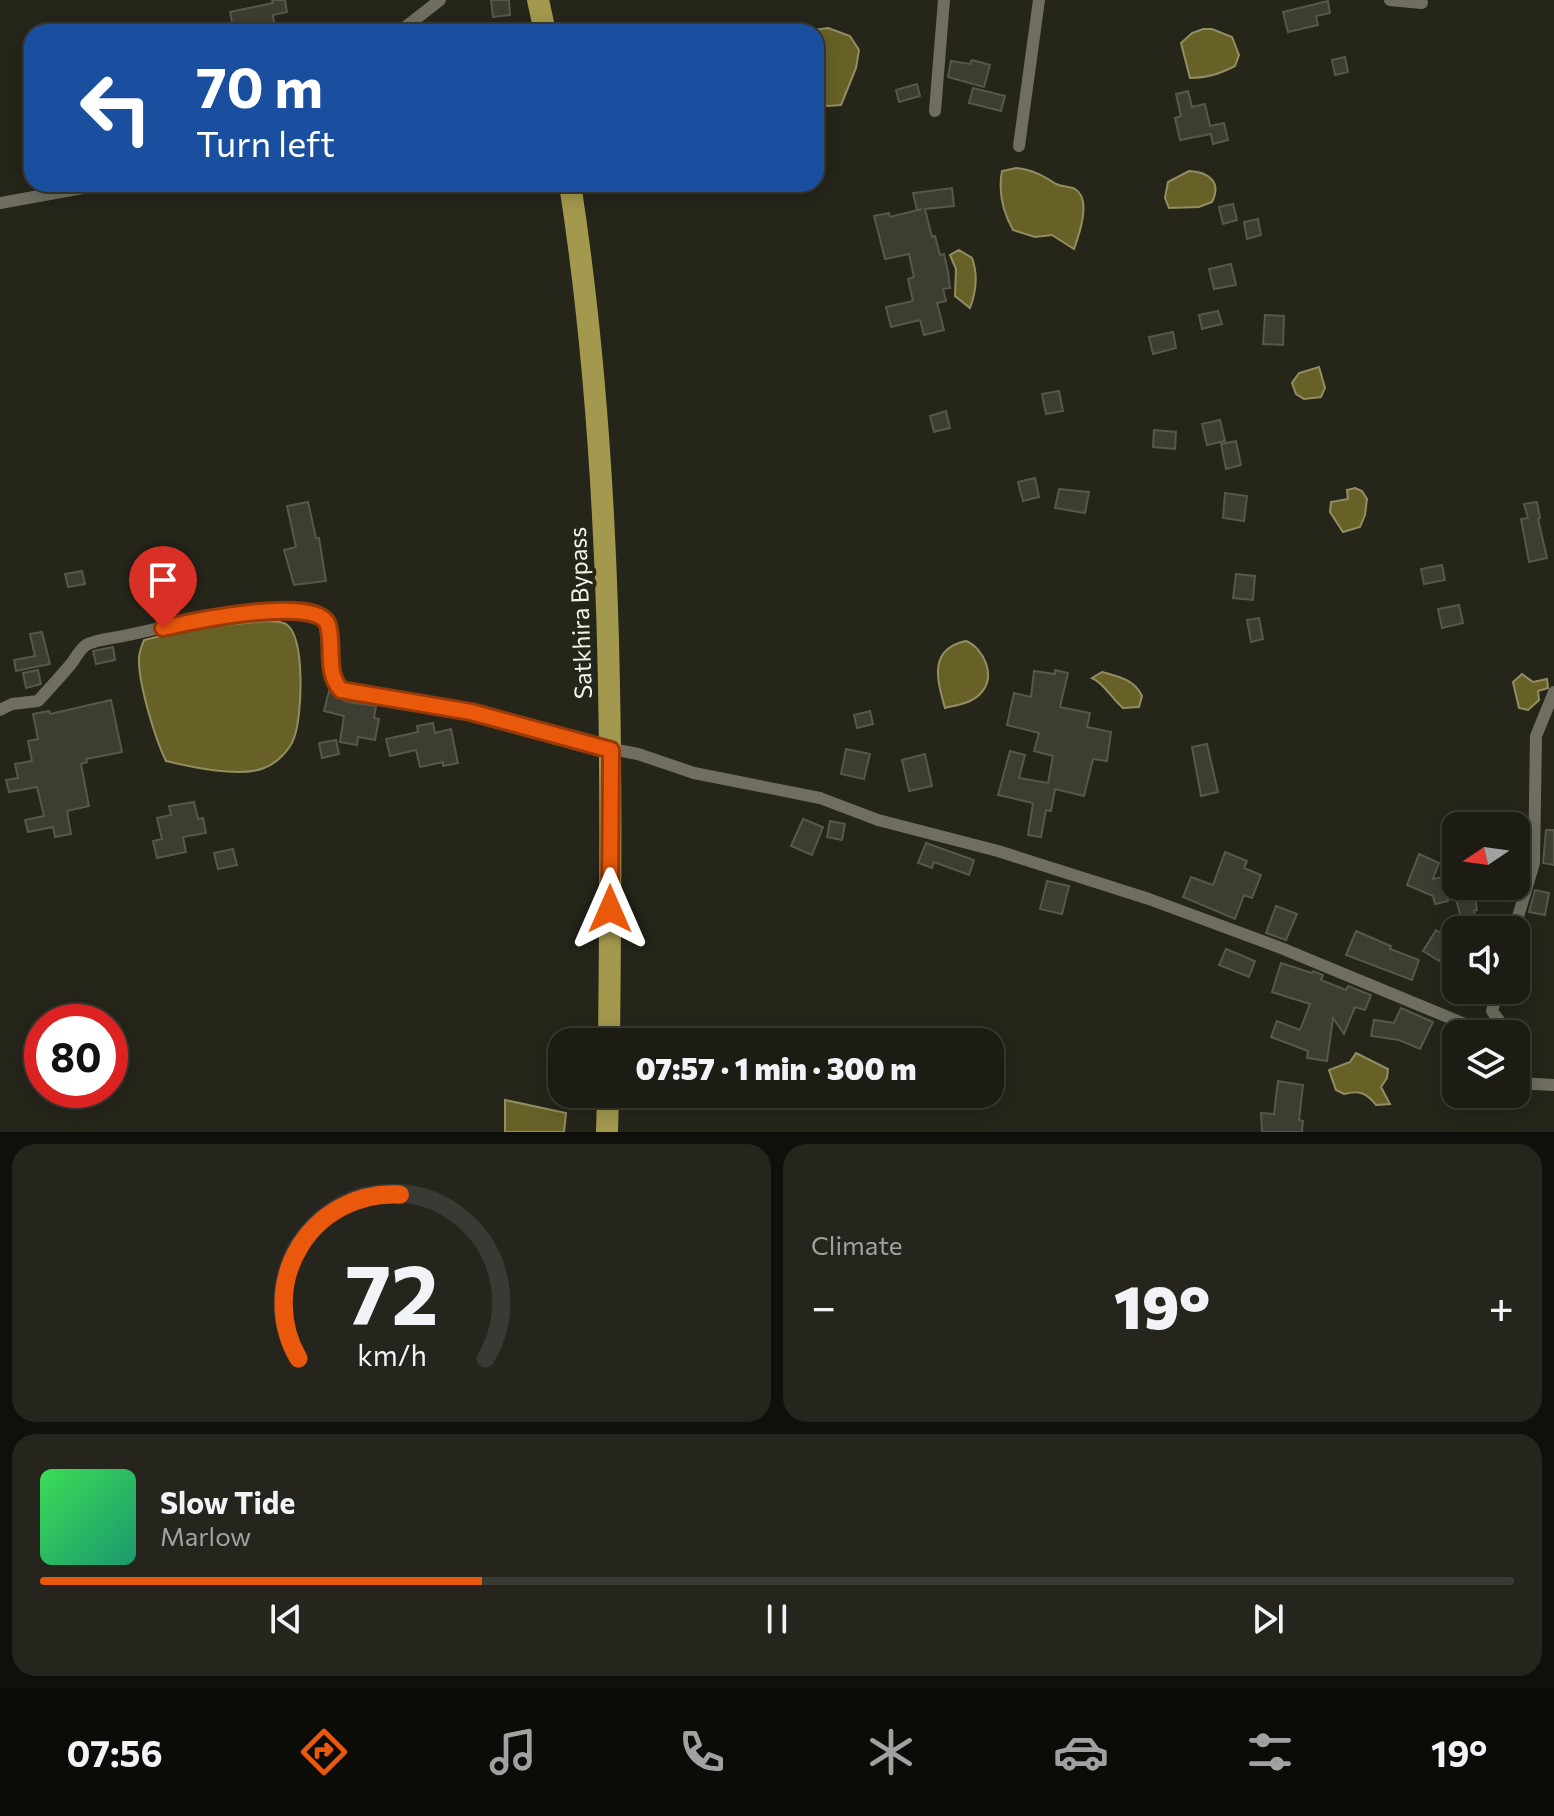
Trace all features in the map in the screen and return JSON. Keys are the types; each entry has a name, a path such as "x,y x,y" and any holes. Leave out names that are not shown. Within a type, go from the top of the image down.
{"highway":[{"path":"538,0 543,24"},
{"name":"Satkhira Bypass","path":"571,192 583,266 601,458 611,750 609,1028"},
{"path":"607,1132 608,1108"}],"street":[{"path":"409,24 440,0"},
{"path":"935,111 944,0"},
{"path":"1019,146 1039,0"},
{"path":"1390,0 1422,3"},
{"path":"0,203 61,192"},
{"path":"0,710 12,704 38,701 87,644 213,617 298,611 321,615 329,629 331,670 341,690 471,712 611,750 638,754 694,773 820,798 878,820 998,851 1149,899 1281,948 1455,1020"},
{"path":"1518,916 1534,863 1536,736 1554,692"},
{"path":"1530,1084 1554,1085"}],"shaded area":[{"path":"824,29 850,36 859,50 856,68 841,105 824,105"},
{"path":"1203,29 1232,37 1239,55 1235,66 1229,69 1190,78 1181,43 1192,33"},
{"path":"1016,168 1037,173 1080,194 1083,218 1074,249 1052,235 1035,237 1013,230 1002,202 1001,179 1002,171"},
{"path":"1189,171 1212,179 1215,195 1212,202 1199,207 1169,208 1165,198 1168,182"},
{"path":"959,250 972,258 974,264 976,283 970,308 955,296 956,269 950,255"},
{"path":"1319,367 1325,388 1321,397 1304,399 1296,394 1292,383 1299,373"},
{"path":"1355,488 1362,491 1367,499 1365,515 1360,527 1343,532 1330,512 1331,502 1348,499 1347,490"},
{"path":"268,621 286,624 297,644 300,697 297,728 289,747 273,763 254,771 215,770 166,761 152,725 141,681 139,656 144,640 193,628"},
{"path":"966,641 983,656 988,680 977,697 945,708 938,667 946,651"},
{"path":"1102,672 1120,677 1135,686 1142,696 1139,707 1123,708 1092,678"},
{"path":"1522,674 1533,682 1547,679 1548,688 1538,691 1539,700 1528,710 1519,708 1513,682"},
{"path":"1356,1053 1388,1069 1381,1087 1390,1104 1376,1105 1362,1094 1344,1094 1336,1090 1329,1070 1350,1062"},
{"path":"505,1100 566,1113 564,1132 505,1132"}],"building":[{"path":"272,0 285,0 287,12 273,15 274,23 232,24 230,12 273,3"},
{"path":"491,0 509,0 510,15 493,17"},
{"path":"1328,1 1330,13 1316,16 1318,25 1288,32 1283,12"},
{"path":"1345,57 1348,72 1335,75 1332,60"},
{"path":"972,60 990,65 984,87 948,77 951,61 970,64"},
{"path":"917,84 920,96 899,102 896,90"},
{"path":"973,88 1005,96 1001,111 969,103"},
{"path":"1188,91 1192,107 1205,104 1210,126 1224,123 1228,140 1213,144 1211,134 1180,140 1175,118 1181,116 1176,94"},
{"path":"952,188 954,206 925,209 932,237 935,236 940,255 944,254 948,272 950,288 943,289 946,301 937,303 944,330 924,335 920,320 891,327 886,307 913,301 908,279 914,277 909,254 885,259 874,216 889,213 890,217 922,209 917,210 913,193"},
{"path":"1233,204 1237,220 1223,224 1219,207"},
{"path":"1258,219 1261,235 1247,239 1244,222"},
{"path":"1231,264 1236,285 1214,289 1209,269"},
{"path":"1218,311 1222,324 1202,329 1199,315"},
{"path":"1265,315 1284,316 1283,345 1263,344"},
{"path":"1173,332 1176,348 1153,354 1149,337"},
{"path":"1059,391 1063,411 1046,414 1042,394"},
{"path":"946,411 950,428 934,432 930,416"},
{"path":"1220,420 1225,441 1207,445 1202,424"},
{"path":"1154,430 1176,432 1175,449 1153,447"},
{"path":"1236,441 1241,465 1226,469 1221,444"},
{"path":"1035,478 1039,497 1023,501 1018,482"},
{"path":"1059,489 1089,492 1085,513 1055,508"},
{"path":"1225,493 1247,496 1244,521 1223,518"},
{"path":"308,502 316,538 319,538 326,581 294,585 284,550 296,547 287,506"},
{"path":"1537,502 1547,558 1529,562 1521,519 1528,518 1524,504"},
{"path":"1442,565 1445,580 1424,584 1421,569"},
{"path":"82,571 85,584 68,587 65,574"},
{"path":"1236,574 1255,576 1253,600 1233,598"},
{"path":"1459,605 1463,623 1442,628 1438,609"},
{"path":"1259,618 1263,639 1251,642 1247,620"},
{"path":"42,632 50,664 16,671 14,660 35,656 30,634"},
{"path":"113,647 115,660 96,664 93,651"},
{"path":"38,670 41,684 26,688 23,673"},
{"path":"1055,670 1068,673 1060,707 1090,713 1087,727 1111,732 1107,761 1093,759 1084,796 1055,789 1051,811 1046,810 1041,837 1028,835 1033,803 998,795 1010,751 1025,755 1019,778 1048,783 1053,756 1034,751 1039,733 1007,725 1014,693 1031,697 1034,671 1055,674"},
{"path":"329,691 347,702 376,706 374,718 379,719 375,740 358,737 357,745 340,742 344,716 324,711"},
{"path":"111,700 122,752 86,759 87,762 81,764 89,806 67,811 71,834 55,837 53,827 28,832 25,820 44,816 37,787 9,792 6,780 18,778 15,764 32,761 28,741 38,739 33,714 49,711 50,714"},
{"path":"870,711 873,724 857,728 854,715"},
{"path":"433,723 435,733 451,729 458,763 443,766 443,762 420,767 416,750 390,756 386,739 418,732 417,726"},
{"path":"336,740 339,754 322,758 319,743"},
{"path":"1207,744 1218,792 1201,796 1192,747"},
{"path":"846,749 870,754 864,779 841,774"},
{"path":"925,754 932,786 909,791 902,760"},
{"path":"194,802 198,819 203,818 206,833 183,837 186,852 157,858 153,841 162,839 157,818 171,815 169,806"},
{"path":"803,819 823,827 812,855 791,846"},
{"path":"830,821 845,824 842,840 827,837"},
{"path":"1546,830 1554,830 1554,865 1543,863"},
{"path":"926,843 974,860 969,875 934,862 932,868 918,863"},
{"path":"233,849 237,865 218,869 214,853"},
{"path":"1225,852 1247,861 1244,868 1261,875 1252,898 1244,895 1235,919 1183,897 1191,877 1213,885"},
{"path":"1419,854 1439,863 1433,879 1442,877 1442,900 1448,901 1435,904 1433,896 1407,885"},
{"path":"1047,881 1069,886 1062,914 1040,909"},
{"path":"1535,890 1549,893 1545,915 1529,912"},
{"path":"1456,900 1475,900 1475,916 1460,916"},
{"path":"1276,906 1297,914 1286,940 1266,933"},
{"path":"1436,930 1442,934 1442,956 1439,961 1423,951"},
{"path":"1356,931 1419,960 1412,980 1346,955"},
{"path":"1226,949 1255,961 1249,977 1219,965"},
{"path":"1281,963 1323,975 1321,980 1346,990 1348,986 1371,995 1365,1010 1355,1007 1344,1034 1333,1018 1327,1061 1307,1058 1308,1051 1271,1037 1277,1021 1300,1030 1310,1004 1272,992"},
{"path":"1401,1008 1433,1022 1420,1049 1399,1040 1371,1036 1374,1020 1394,1023"},
{"path":"1278,1081 1303,1085 1299,1120 1303,1121 1302,1132 1262,1132 1261,1113 1274,1114"}],"route":[{"path":"163,628 213,617 274,611 321,615 329,629 331,670 341,690 471,712 611,750 610,909"}]}
